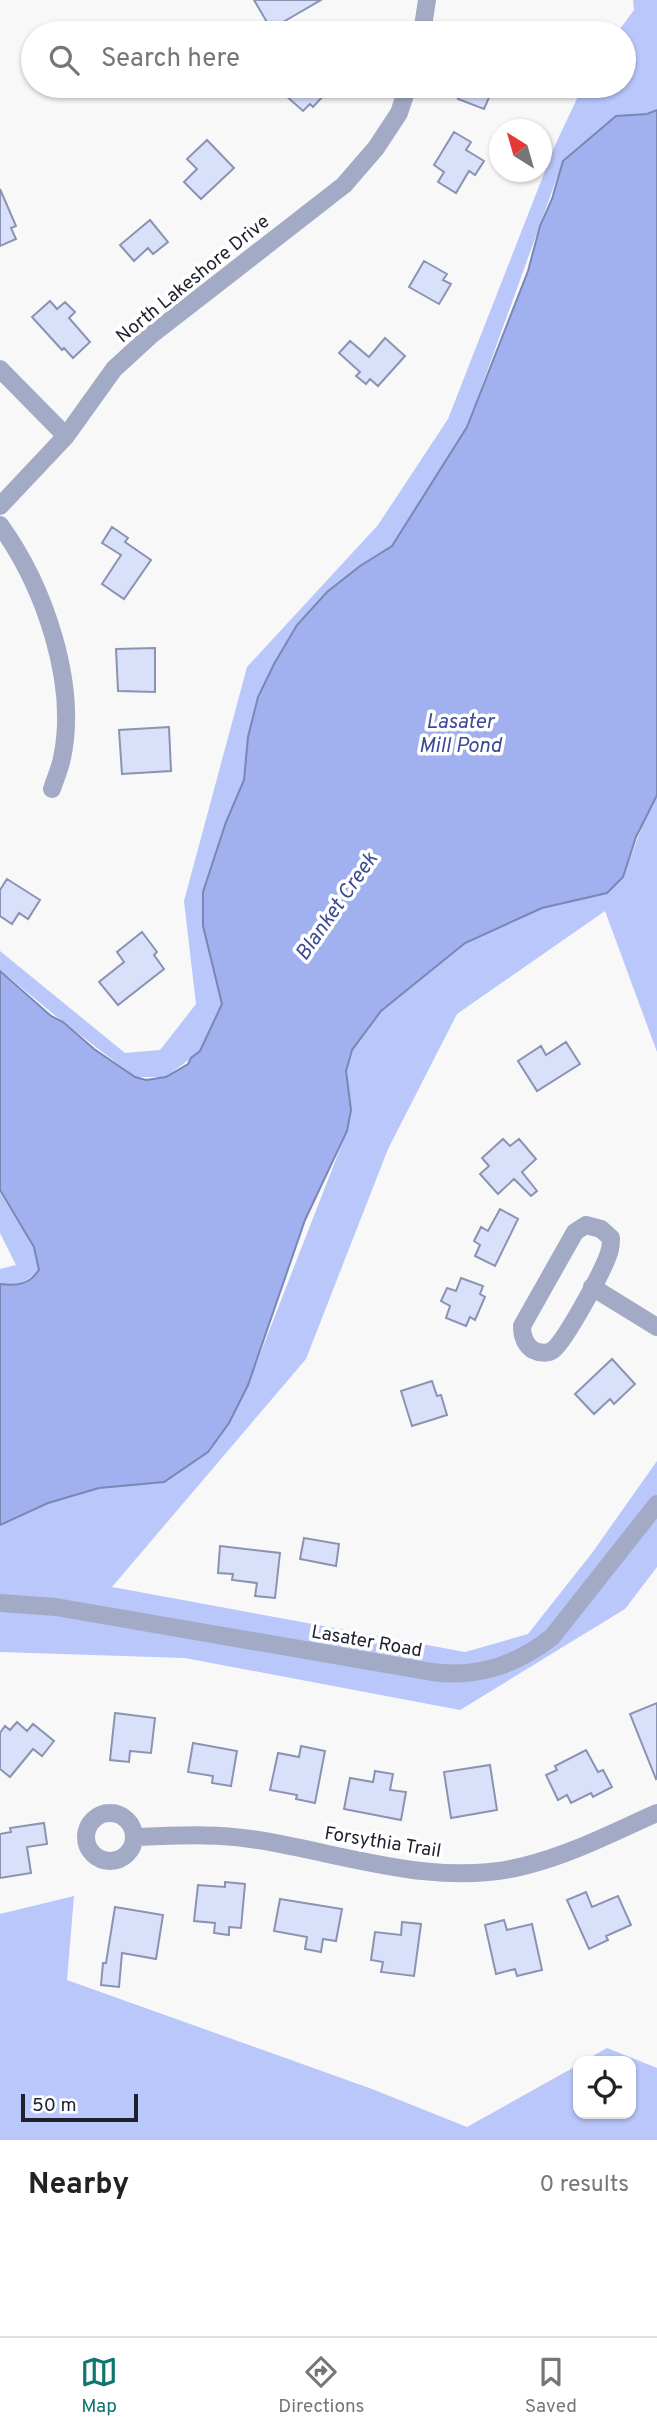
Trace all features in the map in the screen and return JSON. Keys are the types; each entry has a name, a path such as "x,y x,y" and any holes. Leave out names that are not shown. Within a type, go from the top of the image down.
{"street":[{"path":"424,21 427,0"},
{"name":"North Lakeshore Drive","path":"0,506 66,436 114,369 150,336 344,185 376,148 399,113 404,98"},
{"path":"0,369 66,436"},
{"path":"0,525 15,545 40,595 52,626 59,657 65,731 62,758 52,789"},
{"path":"586,1224 601,1229 611,1238 610,1249 592,1287 561,1341 552,1351 543,1353 526,1343 522,1326 575,1232 586,1224"},
{"path":"592,1287 657,1327"},
{"name":"Lasater Road","path":"0,1603 56,1607 432,1672 468,1674 509,1664 536,1650 552,1637 657,1504"},
{"name":"Forsythia Trail","path":"135,1837 209,1835 251,1839 427,1872 472,1873 523,1866 577,1848 657,1813"}],"shaded area":[{"path":"633,0 657,0 657,110 647,114 616,116 563,161 467,427 244,780 203,927 222,1004 200,1051 166,1077 135,1077 0,970 0,951 125,1053 160,1050 196,1004 184,901 247,667 378,525 448,419 541,182 552,182 552,153 577,98 636,98 636,21 626,21 634,10"},
{"path":"657,787 657,1052 605,911 457,1014 388,1149 306,1359 112,1587 465,1652 528,1634 592,1553 657,1461 657,1567 625,1609 460,1710 185,1658 0,1652 0,1525 48,1503 99,1488 164,1482 229,1423 248,1385 347,1131 351,1110 346,1071 352,1050 381,1011 465,943 542,908 607,893 623,877"},
{"path":"0,1193 34,1247 39,1271 18,1286 0,1284 0,1269 16,1265 0,1233"},
{"path":"74,1896 67,1980 372,2089 467,2127 573,2068 573,2119 636,2119 636,2060 657,2068 657,2140 0,2140 0,1914"},
{"path":"607,2048 627,2056 593,2056"}],"water":[{"name":"Lasater Mill Pond","path":"657,110 657,795 636,837 623,877 607,893 542,908 465,943 381,1011 352,1050 346,1071 351,1110 347,1131 305,1220 248,1385 229,1423 208,1452 164,1482 99,1488 48,1503 0,1525 0,1284 22,1283 31,1279 39,1270 34,1247 0,1190 0,971 51,1016 63,1022 94,1049 135,1077 146,1080 166,1077 188,1064 200,1051 222,1004 203,926 203,892 226,822 244,780 248,737 258,697 274,664 297,625 327,592 360,566 392,546 467,427 528,271 540,226 552,199 563,161 616,116 647,114"}],"building":[{"path":"254,0 321,0 285,21 266,21"},
{"path":"288,98 321,98 313,107 310,104 303,111"},
{"path":"458,98 489,98 484,109"},
{"path":"454,132 471,142 466,150 484,161 475,175 469,171 456,193 438,182 444,172 434,165"},
{"path":"207,140 234,168 201,199 184,182 197,169 187,159"},
{"path":"0,189 16,226 11,228 16,239 0,246"},
{"path":"150,220 168,242 153,254 148,248 134,261 120,245"},
{"path":"424,261 447,274 443,280 451,284 439,304 409,287"},
{"path":"50,301 57,309 65,302 75,312 69,318 90,342 73,358 64,348 62,350 32,317"},
{"path":"385,338 405,356 378,386 370,379 366,384 356,376 360,372 339,353 350,341 369,357"},
{"path":"112,527 128,538 125,542 151,560 124,599 102,584 121,555 102,543"},
{"path":"155,648 155,692 118,691 116,649"},
{"path":"169,727 171,771 122,774 119,730"},
{"path":"7,879 40,900 28,919 19,913 12,924 0,916 0,890"},
{"path":"142,932 157,952 154,955 164,969 118,1005 99,982 124,962 117,952"},
{"path":"566,1042 580,1064 537,1091 518,1061 541,1046 546,1055"},
{"path":"503,1139 510,1146 519,1139 536,1159 522,1172 537,1191 531,1196 514,1179 498,1194 480,1174 489,1166 482,1158"},
{"path":"500,1209 518,1219 495,1266 475,1256 480,1245 474,1241 481,1227 488,1231"},
{"path":"461,1278 483,1286 480,1294 485,1297 475,1320 470,1317 466,1326 446,1318 450,1306 441,1301 447,1288 456,1291"},
{"path":"612,1359 635,1384 614,1404 610,1399 594,1414 575,1394"},
{"path":"432,1381 437,1396 441,1395 447,1415 412,1426 401,1391"},
{"path":"304,1538 339,1544 336,1566 300,1559"},
{"path":"220,1546 280,1553 275,1598 255,1596 257,1583 232,1580 233,1574 218,1573"},
{"path":"657,1703 657,1778 656,1779 630,1714"},
{"path":"115,1713 155,1718 151,1753 130,1751 129,1762 110,1760"},
{"path":"17,1722 27,1731 33,1724 54,1741 42,1756 33,1749 10,1777 0,1769 0,1733 5,1726 10,1730"},
{"path":"193,1743 237,1751 231,1786 212,1783 213,1776 188,1772"},
{"path":"301,1746 325,1751 315,1803 296,1799 297,1795 270,1790 278,1753 299,1757"},
{"path":"586,1750 598,1772 603,1770 612,1787 593,1797 591,1793 571,1803 567,1795 558,1800 546,1775 557,1770 555,1766"},
{"path":"490,1765 497,1810 451,1818 444,1772"},
{"path":"375,1771 393,1774 390,1790 406,1792 401,1820 344,1809 350,1778 373,1782"},
{"path":"44,1823 47,1844 27,1847 31,1873 0,1878 0,1834 11,1832 10,1828"},
{"path":"225,1882 245,1884 241,1928 229,1927 229,1935 214,1933 215,1923 194,1921 198,1885 225,1887"},
{"path":"586,1892 592,1907 618,1896 631,1925 606,1936 608,1940 589,1949 567,1900"},
{"path":"280,1899 342,1909 336,1941 323,1939 321,1952 305,1949 307,1937 274,1931"},
{"path":"115,1907 163,1915 156,1959 122,1953 119,1987 101,1985"},
{"path":"504,1920 507,1930 532,1924 542,1970 517,1976 515,1969 496,1974 485,1925"},
{"path":"402,1922 421,1924 414,1976 381,1972 383,1962 371,1960 375,1932 401,1935"}],"water label":[{"name":"Blanket Creek","path":"336,906"}]}
